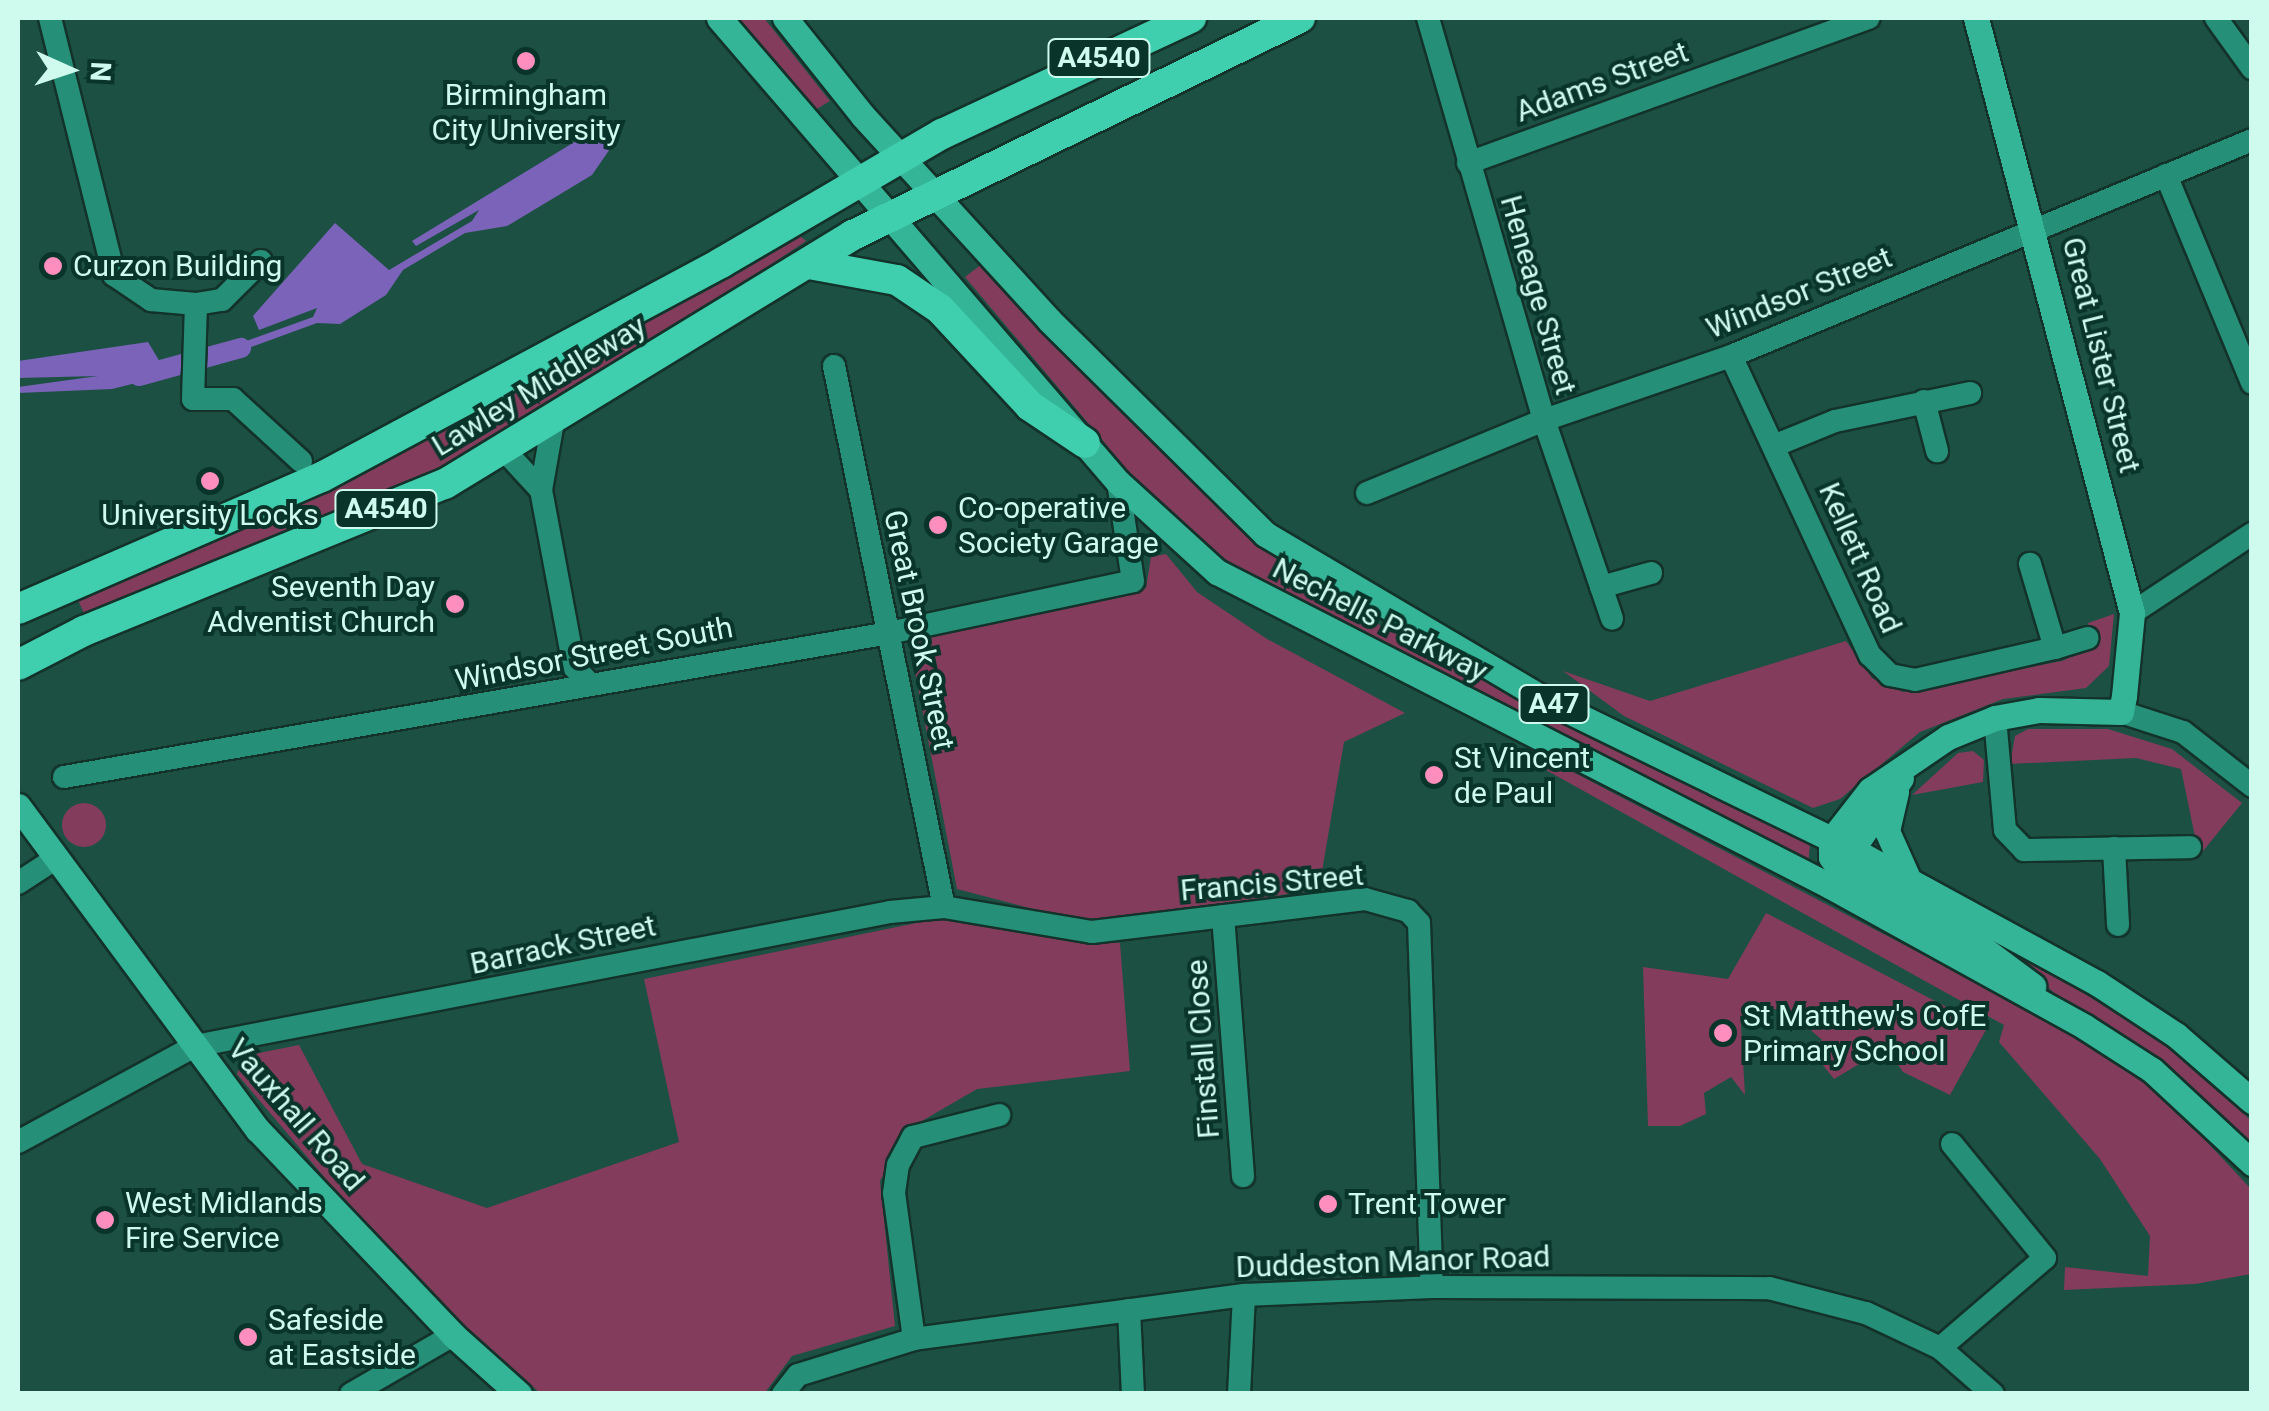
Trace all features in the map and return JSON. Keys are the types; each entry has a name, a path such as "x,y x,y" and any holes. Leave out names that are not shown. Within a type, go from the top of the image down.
{"highway":[{"name":"A4540","path":"898,189 1048,81 1191,18"},
{"name":"A4540","path":"898,189 1100,109 1300,18"},
{"name":"Lawley Middleway","path":"18,665 84,631 335,533 505,452 853,235 898,189"},
{"name":"Lawley Middleway","path":"18,609 322,477 898,189"},
{"path":"808,264 898,280 940,308 1030,406 1085,443"}],"main road":[{"path":"719,18 898,189"},
{"path":"784,18 898,189"},
{"name":"Great Lister Street","path":"1976,18 2036,227 2132,613 2120,712"},
{"name":"Nechells Parkway","path":"898,189 1085,443 1118,482 1218,572 1837,861 1911,886 2110,991 2176,1035 2252,1102"},
{"name":"Nechells Parkway","path":"898,189 1226,502 1299,558 1837,861"},
{"path":"2120,712 2089,706 1995,718 1917,758 1870,790 1837,861 1971,939 2070,1018 2152,1070 2252,1162"},
{"path":"1911,886 1886,831 1892,800 1917,758"},
{"name":"Vauxhall Road","path":"18,806 258,1130 453,1336 519,1394"}],"street":[{"path":"50,18 114,274 151,300 196,304 222,300 261,261"},
{"name":"Heneage Street","path":"1428,18 1544,420 1612,618"},
{"name":"Adams Street","path":"1468,162 1869,18"},
{"path":"2216,18 2252,68"},
{"name":"Windsor Street","path":"1367,493 1544,420 1731,356 2252,140"},
{"path":"2166,175 2252,382"},
{"path":"196,304 193,400 233,399 301,461"},
{"name":"Kellett Road","path":"1731,356 1776,445 1870,655 1890,675 1915,680 2088,638"},
{"name":"Great Brook Street","path":"834,366 944,907"},
{"path":"1776,445 1835,421 1970,393"},
{"path":"1924,401 1938,451"},
{"path":"553,422 541,490 576,675 590,684"},
{"path":"505,452 541,490"},
{"name":"Windsor Street South","path":"64,777 889,632 1133,580 1118,482"},
{"path":"2132,613 2252,534"},
{"path":"2030,564 2054,648"},
{"path":"1600,586 1651,573"},
{"path":"2120,712 2183,732 2252,786"},
{"path":"1995,718 2005,830 2024,850 2190,847"},
{"path":"2114,848 2118,925"},
{"path":"18,883 55,859"},
{"name":"Francis Street","path":"944,907 1092,932 1365,898 1408,912 1418,923 1432,1287"},
{"name":"Barrack Street","path":"18,1142 195,1046 944,907"},
{"name":"Finstall Close","path":"1223,916 1243,1176"},
{"path":"914,1339 894,1193 898,1165 914,1137 999,1114"},
{"path":"1940,1348 2045,1258 1952,1144"},
{"name":"Duddeston Manor Road","path":"783,1394 798,1375 914,1339 1244,1294 1432,1287 1769,1288 1866,1313 1940,1348 1994,1394"},
{"path":"1239,1394 1244,1294"},
{"path":"1129,1310 1133,1394"},
{"path":"351,1394 453,1336"}],"shaded area":[{"path":"728,18 764,18 830,101 812,112"},
{"path":"599,127 597,137 614,143 592,175 507,226 465,233 403,270 386,295 340,324 317,323 213,361 216,352 313,317 317,308 259,330 253,316 335,223 389,270 472,221 479,210 416,246 412,241"},
{"path":"799,235 806,241 571,398 472,454 245,555 84,613 76,596 641,326"},
{"path":"987,260 1216,506 1288,567 1354,612 1810,845 1808,865 1293,605 1204,545 1157,505 965,277"},
{"path":"148,342 163,367 160,377 112,389 18,393 18,387 98,376 18,378 18,361"},
{"path":"1166,554 1197,592 1267,639 1405,713 1344,742 1319,889 1094,925 957,889 909,641 1146,588 1151,557"},
{"path":"2114,614 2109,666 2086,688 2003,699 1920,732 1840,799 1813,808 1624,716 1563,671 1650,701 1846,641 1872,678 1903,692 2062,661 2095,646 2088,623"},
{"path":"2028,729 2108,729 2172,749 2242,803 2199,856 2181,769 2136,758 2010,764 2015,736"},
{"path":"1531,750 2058,1025 2164,1096 2251,1189 2251,1274 2195,1284 2064,1290 2065,1267 2148,1276 2150,1236 2100,1159 1999,1042 2004,1025 1528,760"},
{"path":"1973,751 1984,760 1983,782 1912,795 1958,753"},
{"path":"84,803 99,810 106,825 99,840 84,847 69,840 62,825 69,810"},
{"path":"1766,913 1987,1028 1950,1095 1903,1072 1886,1048 1834,1079 1810,1049 1822,1040 1789,1011 1767,1008 1741,1025 1745,1095 1731,1077 1704,1093 1706,1114 1680,1126 1648,1126 1643,967 1728,979"},
{"path":"955,915 1120,943 1130,1071 977,1089 908,1129 880,1181 895,1326 792,1356 764,1394 540,1393 407,1275 237,1074 244,1056 299,1045 362,1164 487,1208 679,1142 644,979"},
{"path":"2001,943 2185,1055 2251,1121 2251,1147 2220,1113 2147,1055 2067,1005"}],"waterway":[{"path":"139,376 241,348"}],"place":[{"name":"Birmingham City University","path":"526,61"},
{"name":"Curzon Building","path":"53,266"},
{"name":"University Locks","path":"210,481"},
{"name":"Co-operative Society Garage","path":"938,525"},
{"name":"Seventh Day Adventist Church","path":"455,604"},
{"name":"St Vincent de Paul","path":"1434,775"},
{"name":"St Matthew's CofE Primary School","path":"1723,1033"},
{"name":"Trent Tower","path":"1328,1204"},
{"name":"West Midlands Fire Service","path":"105,1220"},
{"name":"Safeside at Eastside","path":"248,1337"}]}
